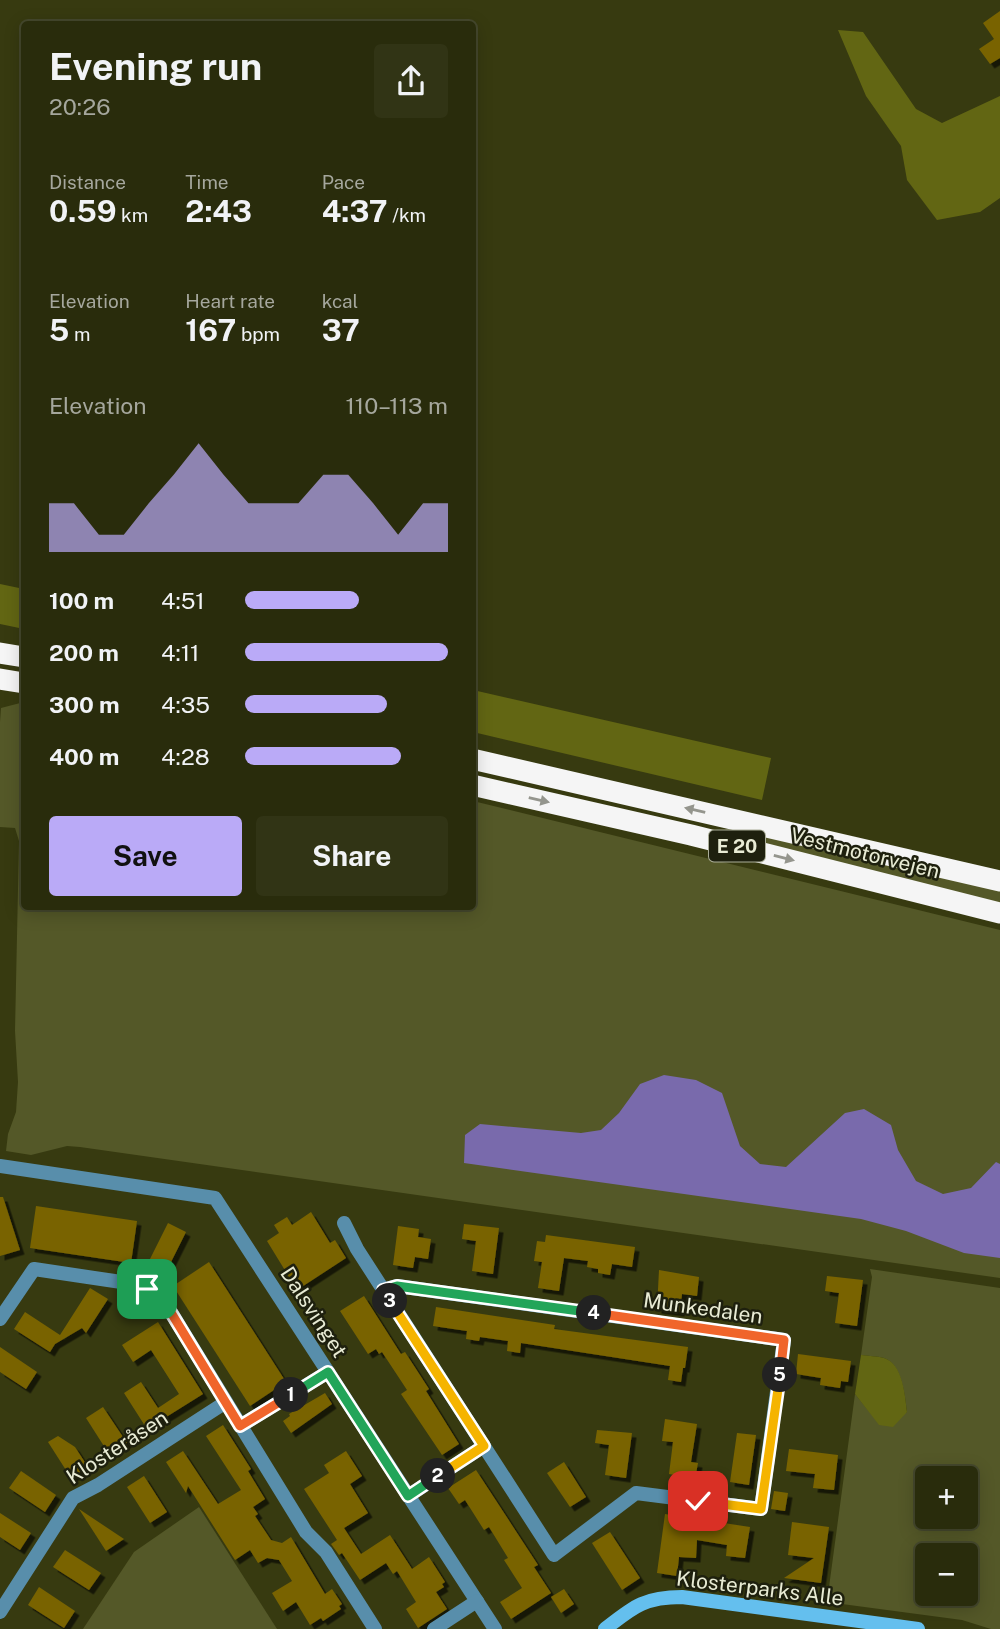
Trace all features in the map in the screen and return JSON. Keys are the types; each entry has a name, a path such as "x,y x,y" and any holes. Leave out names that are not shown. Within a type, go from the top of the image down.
{"highway":[{"path":"0,653 21,656"},
{"path":"0,679 21,682"},
{"name":"Vestmotorvejen","path":"476,760 1000,881"},
{"name":"Vestmotorvejen","path":"476,786 691,835 1000,913"}],"street":[{"name":"Dalsvinget","path":"1,1166 215,1198 495,1629"},
{"name":"Munkedalen","path":"344,1223 356,1249 554,1555 636,1493 761,1509 784,1340 397,1286 383,1290"},
{"path":"0,1319 34,1269 128,1283 147,1289 164,1301 306,1532 326,1552 375,1629"},
{"path":"240,1426 328,1372"},
{"name":"Klosteråsen","path":"0,1612 74,1498 226,1402"},
{"path":"408,1496 484,1446"},
{"name":"Klosterparks Alle","path":"605,1629 647,1600 662,1597 918,1629"},
{"path":"434,1629 477,1601"}],"green space":[{"path":"21,703 21,910 476,910 476,802 1000,930 1000,1278 80,1147 67,1146 31,1155 6,1151 8,1134 16,1112 18,1082 15,1031 19,841 15,828 0,827 1,708"},
{"path":"725,829 739,829 1000,890 1000,904 743,839"},
{"path":"870,1269 1000,1288 1000,1629 962,1620 827,1602 855,1394 880,1425 907,1412 902,1381 895,1367 884,1358 861,1355 872,1277"},
{"path":"199,1507 277,1629 83,1629 134,1552"}],"shaded area":[{"path":"838,30 863,32 916,109 942,123 1000,96 1000,198 980,212 937,220 907,180 901,146 866,96"},
{"path":"0,584 21,588 21,628 0,624"},
{"path":"476,691 771,758 762,800 476,733"},
{"path":"664,1075 696,1080 722,1093 740,1146 760,1164 786,1167 845,1113 864,1109 891,1125 898,1150 916,1181 943,1194 971,1188 996,1162 1000,1164 1000,1258 964,1253 906,1231 861,1219 464,1163 465,1135 480,1124 581,1133 601,1130 619,1113 640,1084"},
{"path":"861,1355 884,1358 890,1361 899,1373 907,1412 893,1427 879,1425 855,1394"}],"building":[{"path":"1000,11 1000,58 990,64 979,49 994,39 983,23"},
{"path":"0,1197 3,1197 20,1250 0,1256"},
{"path":"36,1206 137,1221 131,1263 30,1248"},
{"path":"311,1212 330,1243 335,1240 346,1258 297,1290 267,1241 279,1233 274,1225 287,1217 292,1225"},
{"path":"168,1223 186,1232 167,1270 149,1261"},
{"path":"464,1224 499,1228 493,1274 472,1271 476,1241 462,1239"},
{"path":"398,1226 419,1229 418,1237 431,1239 428,1259 415,1257 413,1268 393,1265"},
{"path":"546,1235 635,1247 632,1267 612,1264 610,1275 587,1267 588,1261 564,1258 559,1291 538,1288 542,1262 534,1261 537,1241 545,1242"},
{"path":"209,1262 286,1382 250,1406 173,1286"},
{"path":"659,1270 699,1277 697,1296 682,1294 680,1312 657,1309"},
{"path":"827,1276 863,1280 857,1326 835,1323 839,1293 825,1291"},
{"path":"90,1288 108,1299 86,1333 82,1328 55,1344 50,1352 14,1329 25,1312 60,1335"},
{"path":"364,1296 401,1354 405,1352 429,1389 426,1391 459,1444 442,1455 401,1394 407,1390 382,1352 379,1354 376,1349 368,1354 340,1311"},
{"path":"436,1307 555,1325 554,1329 688,1347 685,1368 681,1382 668,1380 670,1366 521,1343 520,1353 507,1351 508,1341 480,1337 479,1341 466,1339 467,1331 433,1326"},
{"path":"158,1322 203,1394 147,1429 124,1393 141,1382 158,1408 179,1394 151,1350 133,1362 122,1345"},
{"path":"0,1347 37,1372 26,1389 0,1372"},
{"path":"798,1354 851,1361 848,1382 841,1381 840,1388 820,1385 821,1378 796,1374"},
{"path":"325,1393 332,1404 291,1433 283,1421 289,1414"},
{"path":"103,1407 127,1443 109,1454 86,1418"},
{"path":"665,1419 697,1424 691,1462 698,1463 695,1479 669,1474 673,1442 662,1441"},
{"path":"223,1425 251,1469 248,1471 265,1499 253,1507 258,1514 255,1516 271,1540 282,1543 291,1537 325,1594 332,1589 342,1604 339,1606 341,1609 323,1621 321,1618 310,1625 296,1602 283,1611 272,1593 292,1581 279,1560 267,1558 258,1563 250,1550 235,1560 188,1486 186,1493 166,1462 183,1451 218,1504 241,1490 206,1436"},
{"path":"597,1430 632,1433 626,1478 605,1475 609,1445 595,1443"},
{"path":"737,1433 756,1435 749,1485 730,1482"},
{"path":"58,1436 75,1447 88,1467 71,1478 48,1442"},
{"path":"789,1449 838,1455 834,1490 813,1488 815,1474 786,1471"},
{"path":"346,1451 362,1476 350,1484 368,1513 344,1528 361,1554 390,1535 412,1569 429,1557 445,1582 442,1584 444,1587 436,1592 447,1609 418,1628 406,1609 416,1602 397,1571 393,1574 386,1563 360,1580 342,1553 339,1555 331,1544 337,1540 304,1489 329,1473 324,1465"},
{"path":"564,1462 586,1497 570,1507 547,1473"},
{"path":"476,1470 538,1565 534,1567 551,1593 511,1619 500,1602 522,1588 504,1560 508,1558 489,1527 484,1530 465,1500 459,1504 448,1488"},
{"path":"21,1471 56,1495 45,1512 9,1488"},
{"path":"144,1476 167,1512 150,1523 127,1487"},
{"path":"774,1491 788,1493 785,1511 771,1509"},
{"path":"79,1509 124,1539 106,1551"},
{"path":"0,1513 31,1533 20,1550 0,1537"},
{"path":"665,1514 750,1527 745,1558 726,1556 727,1545 697,1540 696,1558 679,1557 677,1576 657,1573"},
{"path":"792,1522 829,1527 821,1583 784,1578 814,1558 788,1555"},
{"path":"610,1532 640,1578 622,1590 592,1543"},
{"path":"65,1550 101,1573 89,1590 53,1567"},
{"path":"39,1587 75,1611 64,1628 28,1605"},
{"path":"564,1589 574,1604 561,1613 551,1597"}],"route":[{"path":"147,1289 164,1301 240,1426 328,1372 408,1496 484,1446 383,1290 397,1286 784,1340 761,1509 698,1501"}]}
